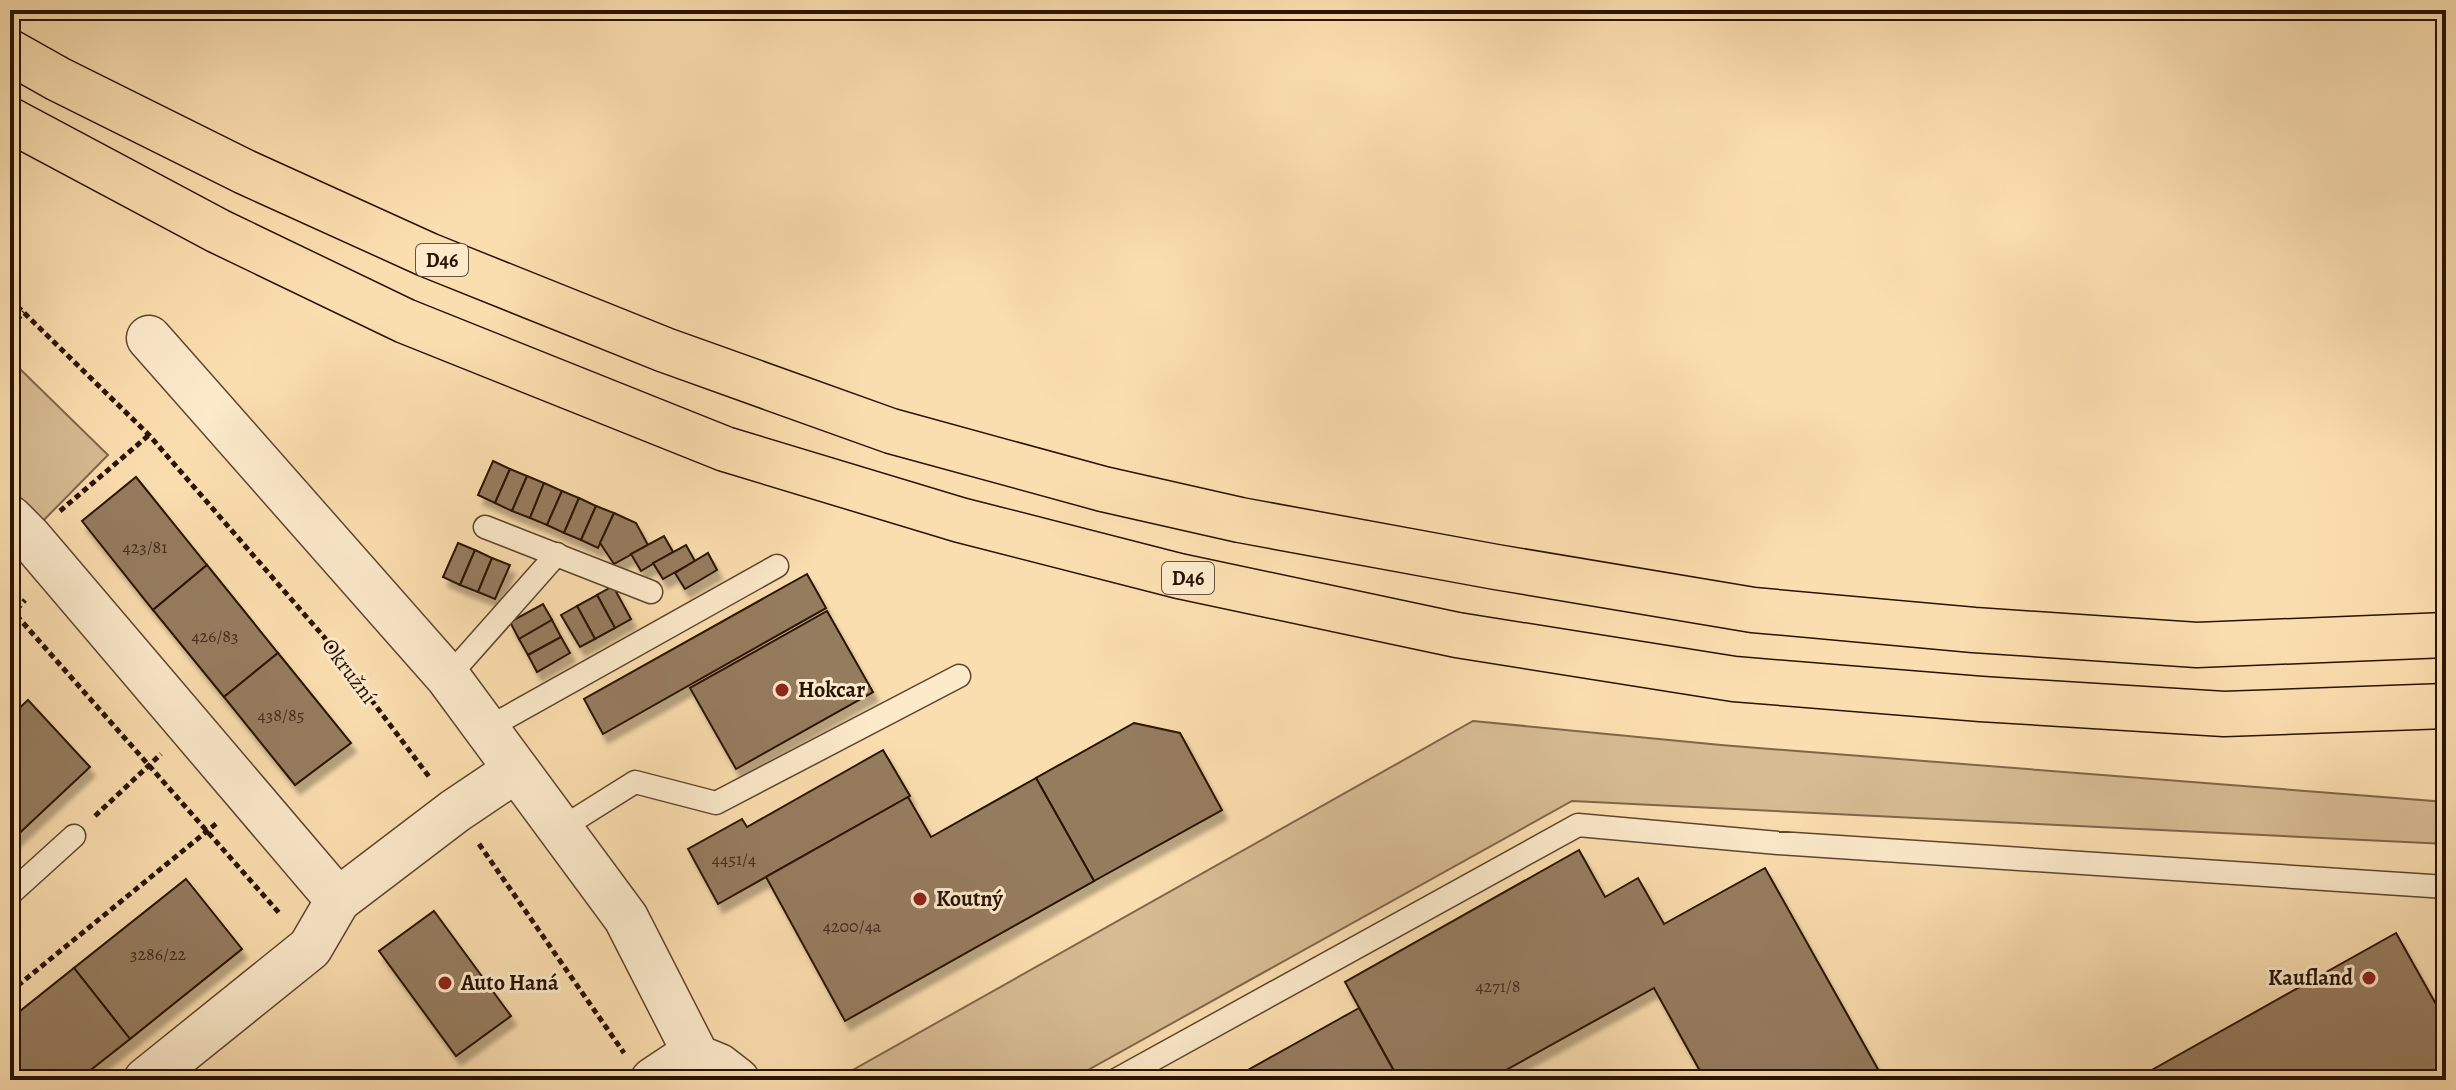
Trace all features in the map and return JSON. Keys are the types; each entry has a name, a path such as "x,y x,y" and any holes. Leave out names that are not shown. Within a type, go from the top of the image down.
{"highway":[{"name":"D46","path":"10,52 245,172 428,255 620,332 891,431 1103,489 1240,520 1753,610 1974,630 2197,645 2446,635"},
{"name":"D46","path":"10,120 218,231 405,321 725,449 960,520 1179,576 1457,635 1734,679 2224,714 2446,706"}],"street":[{"path":"149,338 448,677 626,918 697,1057 719,1066 737,1080"},
{"path":"16,526 338,900"},
{"path":"146,1080 310,948 338,900 455,811 516,770"},
{"path":"642,1070 697,1057"}],"lane":[{"path":"485,527 651,592"},
{"path":"448,677 557,554"},
{"path":"486,729 777,566"},
{"path":"560,829 635,782 716,803 959,676"},
{"path":"1116,1080 1578,825 1778,843 2446,887"},
{"path":"10,894 74,836"}],"path":[{"name":"Okružní","path":"10,299 149,435 324,637 455,811 642,1070"},
{"path":"10,328 24,312"},
{"path":"16,526 149,435"},
{"path":"10,608 310,948"},
{"path":"74,836 191,726"},
{"path":"10,992 250,797"}],"shaded area":[{"path":"18,367 108,455 32,532 10,511 10,375"},
{"path":"1473,721 1721,745 2446,802 2446,844 1572,801 1070,1080 835,1080"}],"building":[{"path":"493,461 510,469 495,503 478,495"},
{"path":"510,469 527,476 512,511 495,503"},
{"path":"527,476 544,483 530,518 512,511"},
{"path":"136,477 207,565 153,610 82,521"},
{"path":"544,483 562,491 547,525 530,518"},
{"path":"562,491 579,498 564,533 547,525"},
{"path":"579,498 596,506 581,540 564,533"},
{"path":"596,506 614,513 598,548 581,540"},
{"path":"614,513 636,523 648,545 614,564 600,543"},
{"path":"664,536 673,552 641,571 631,554"},
{"path":"458,543 475,550 460,585 443,577"},
{"path":"686,545 695,561 663,579 653,563"},
{"path":"475,550 492,558 478,592 460,585"},
{"path":"708,553 717,570 685,589 675,573"},
{"path":"492,558 510,565 495,599 478,592"},
{"path":"207,565 278,653 224,697 153,610"},
{"path":"807,574 826,608 603,734 584,699"},
{"path":"613,586 631,619 615,628 597,595"},
{"path":"597,595 615,628 595,639 577,606"},
{"path":"543,604 552,620 519,639 510,622"},
{"path":"577,606 595,639 580,647 561,615"},
{"name":"Hokcar","path":"827,611 873,692 736,769 690,688"},
{"path":"552,620 561,637 528,655 519,639"},
{"path":"561,637 570,653 537,672 528,655"},
{"path":"278,653 351,743 295,785 224,697"},
{"path":"28,700 90,767 10,842 10,717"},
{"path":"1134,723 1180,733 1222,810 1094,881 1036,778"},
{"path":"883,750 910,796 718,904 688,849 742,819 747,827"},
{"name":"Koutný","path":"1036,778 1094,881 845,1021 766,877 908,797 931,837"},
{"path":"1579,850 1605,897 1638,878 1664,924 1765,868 1884,1080 1705,1080 1654,988 1488,1080 1399,1080 1345,982"},
{"path":"186,879 242,949 130,1039 74,968"},
{"name":"Auto Haná","path":"434,911 511,1016 456,1056 379,951"},
{"name":"Kaufland","path":"2396,933 2446,1022 2446,1080 2134,1080"},
{"path":"74,968 130,1039 78,1080 10,1080 10,1019"},
{"path":"1359,1008 1399,1080 1230,1080"}],"place":[{"name":"Hokcar","path":"782,690"},
{"name":"Koutný","path":"920,899"},
{"name":"Kaufland","path":"2369,978"},
{"name":"Auto Haná","path":"445,983"}]}
